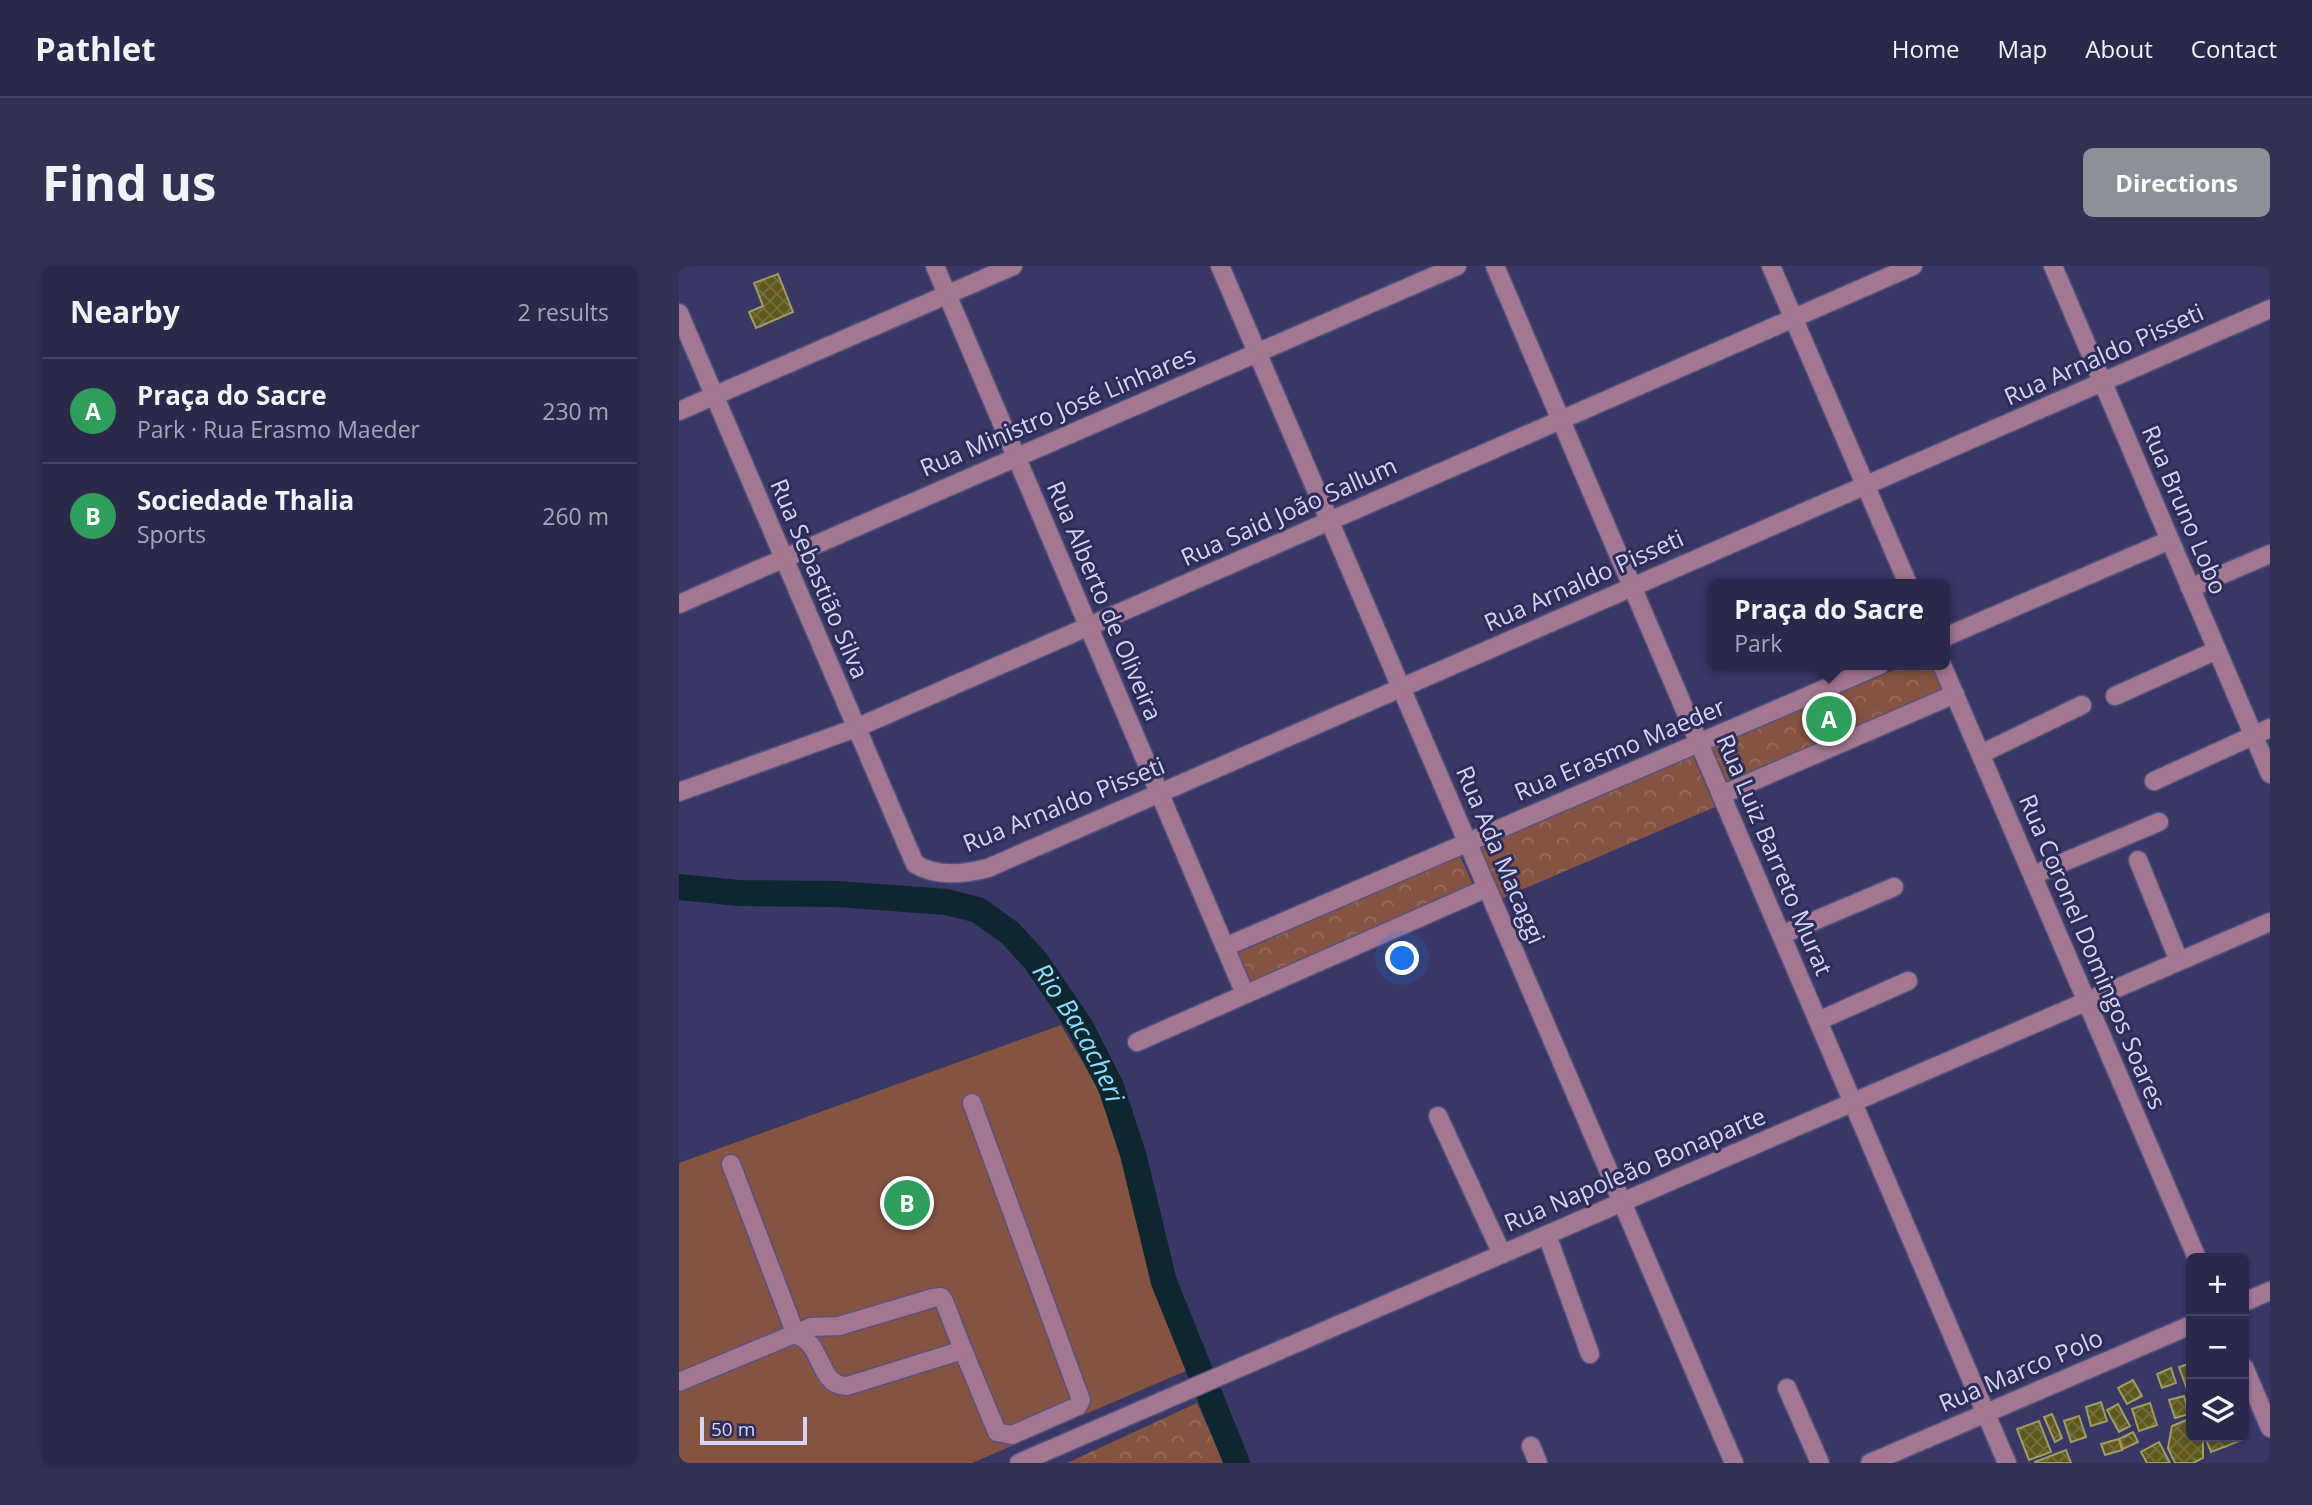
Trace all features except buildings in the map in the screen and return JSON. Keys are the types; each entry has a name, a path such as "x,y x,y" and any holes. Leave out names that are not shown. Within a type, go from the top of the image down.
{"street":[{"name":"Rua Alberto de Oliveira","path":"935,266 1245,994"},
{"path":"679,411 1013,266"},
{"name":"Rua Ada Macaggi","path":"1220,266 1734,1463"},
{"name":"Rua Ministro José Linhares","path":"679,604 1457,266"},
{"name":"Rua Luiz Barreto Murat","path":"1495,266 2007,1463"},
{"path":"1771,266 1906,579"},
{"name":"Rua Said João Sallum","path":"679,792 856,728 1913,266"},
{"name":"Rua Bruno Lobo","path":"2053,266 2217,650 2262,731 2270,774"},
{"name":"Rua Arnaldo Pisseti","path":"915,864 923,869 949,873 988,868 2270,309"},
{"name":"Rua Sebastião Silva","path":"679,313 915,864"},
{"path":"1950,634 2170,540"},
{"path":"2190,587 2270,554"},
{"path":"2115,696 2217,650"},
{"name":"Rua Erasmo Maeder","path":"1225,947 1868,670"},
{"name":"Rua Coronel Domingos Soares","path":"1945,670 2195,1253"},
{"path":"1721,795 1955,694"},
{"path":"1981,754 2082,705"},
{"path":"2154,781 2262,731"},
{"path":"2033,875 2159,822"},
{"path":"2138,860 2179,961"},
{"path":"1781,935 1894,887"},
{"path":"1137,1042 1487,888"},
{"name":"Rua Napoleão Bonaparte","path":"1019,1463 1051,1457 1233,1370 2270,922"},
{"path":"1818,1021 1908,981"},
{"path":"679,1382 796,1335 811,1326 839,1326 941,1297 997,1432 1002,1436 1012,1436 1078,1406 1081,1400 972,1103"},
{"path":"1438,1116 1502,1254"},
{"path":"731,1164 796,1335"},
{"path":"1546,1235 1590,1354"},
{"path":"2249,1300 2270,1291"},
{"name":"Rua Marco Polo","path":"1870,1463 2186,1327"},
{"path":"796,1335 807,1338 829,1381 837,1386 847,1386 963,1350"},
{"path":"2249,1379 2270,1428"},
{"path":"1787,1388 1820,1463"}],"green space":[{"path":"1893,670 1937,670 1946,690 1728,784 1712,748"},
{"path":"1693,756 1715,807 1500,899 1478,848"},
{"path":"1460,856 1474,887 1251,984 1238,953"},
{"path":"1061,1025 1096,1085 1128,1162 1144,1244 1188,1370 972,1463 679,1463 679,1163"},
{"path":"1197,1403 1224,1463 1067,1463"}],"waterway":[{"name":"Rio Bacacheri","path":"679,887 739,893 837,894 946,902 978,910 1010,933 1035,960 1080,1026 1111,1087 1133,1154 1164,1282 1237,1463"}],"place":[{"name":"Praça do Sacre","path":"1829,719"},
{"name":"Sociedade Thalia","path":"907,1203"}]}
